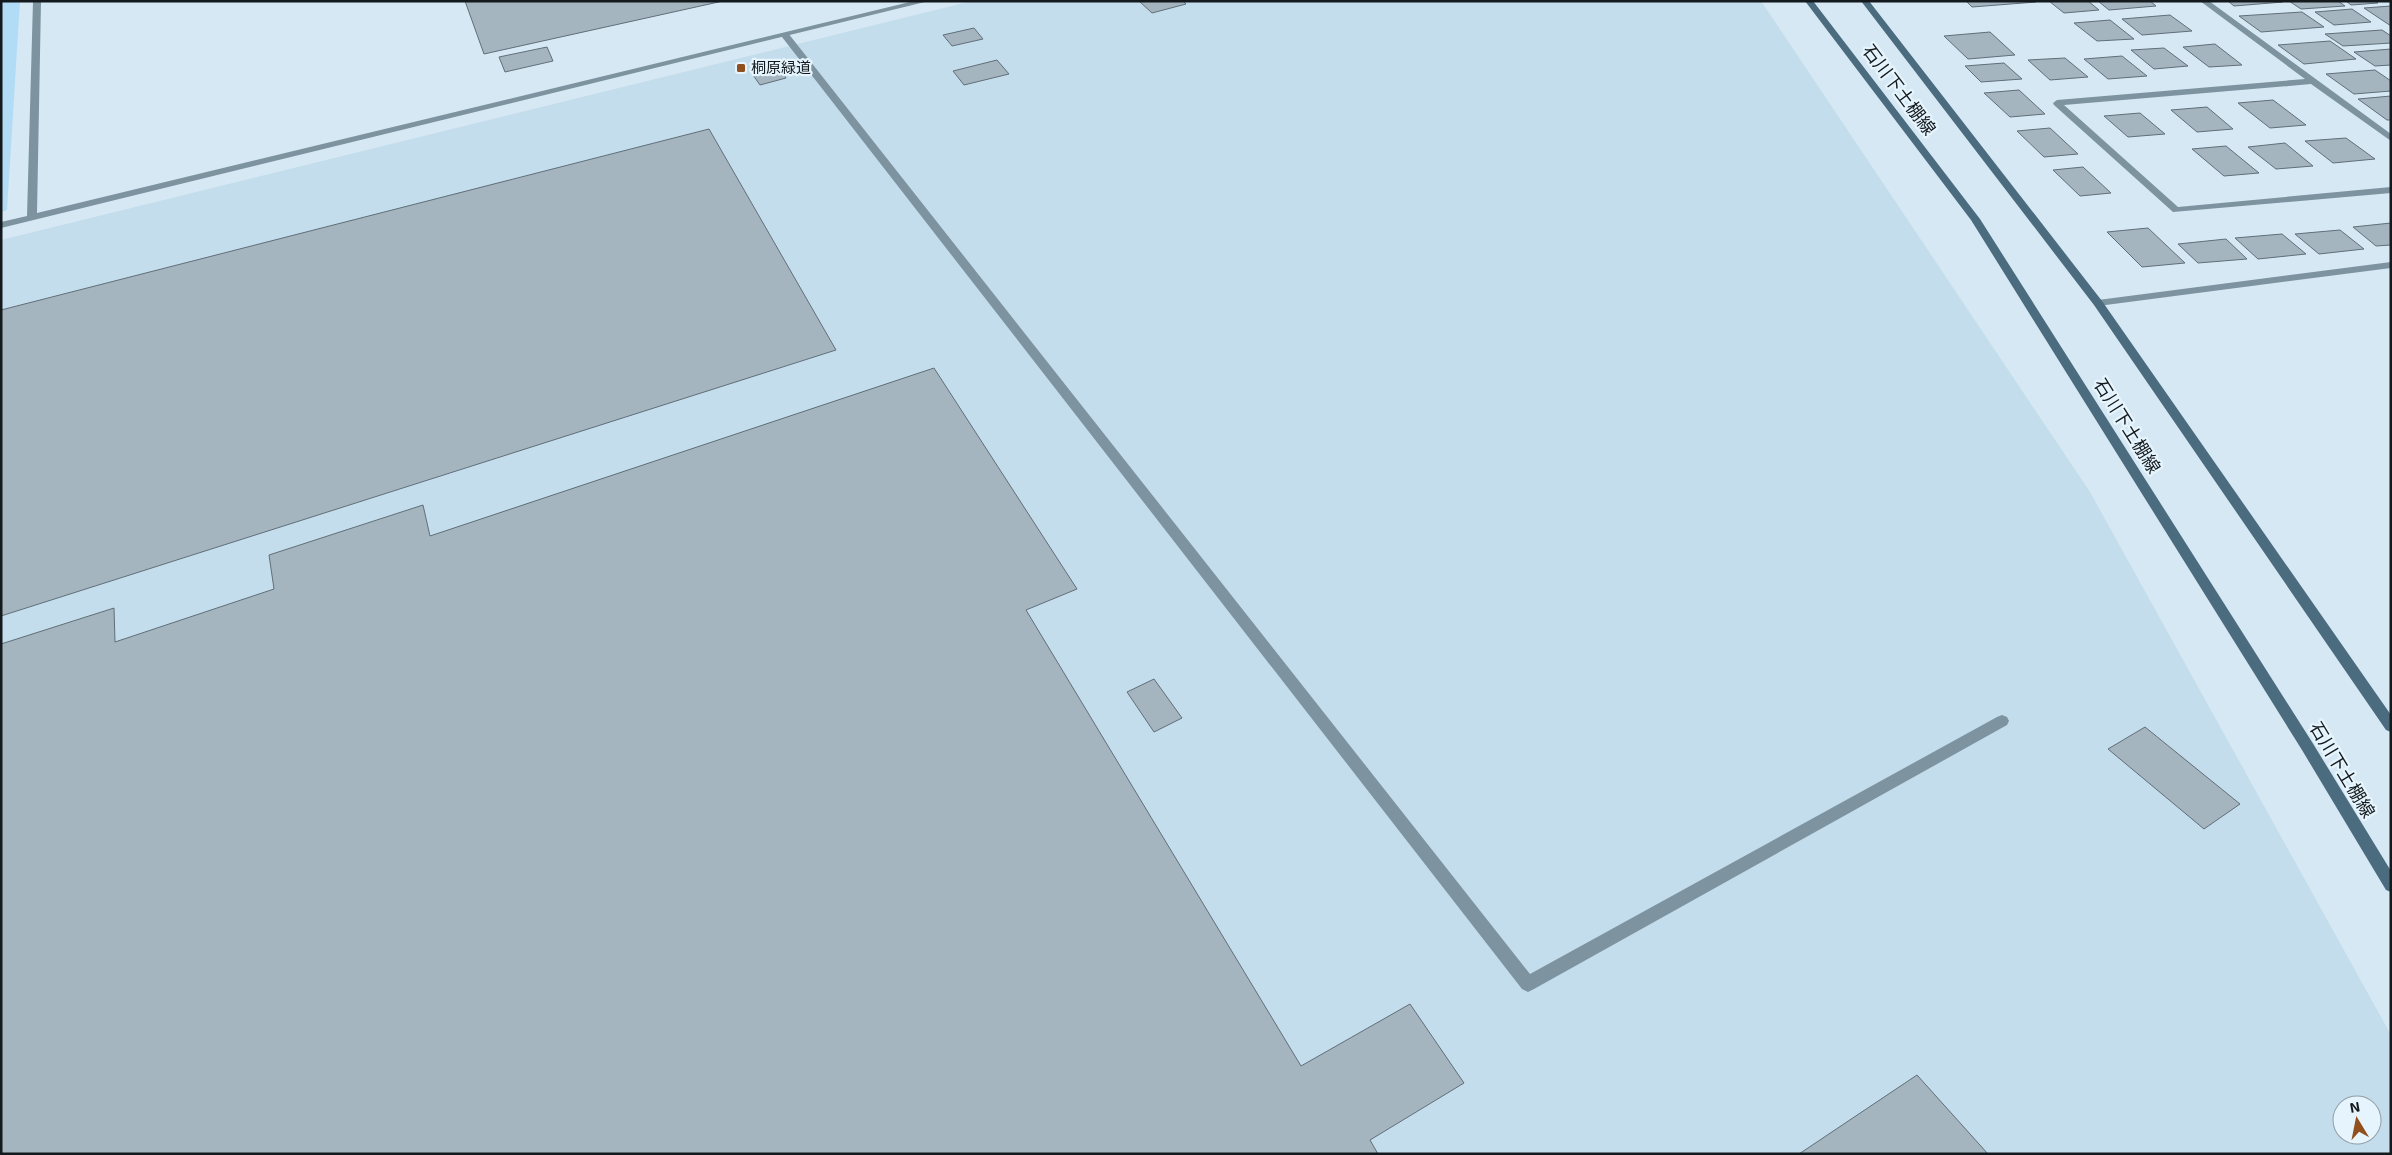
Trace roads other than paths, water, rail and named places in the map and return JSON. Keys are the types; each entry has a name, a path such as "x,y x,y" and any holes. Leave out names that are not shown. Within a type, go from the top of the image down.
{"street":[{"path":"32,217 37,1"},
{"path":"1,225 925,1"},
{"name":"石川下土棚線","path":"1810,1 1974,219 2302,738 2391,886"},
{"name":"石川下土棚線","path":"1865,1 2098,303 2391,726"},
{"path":"2204,1 2391,138"},
{"path":"785,35 1528,984 2002,721"},
{"path":"2313,81 2057,103 2176,210 2391,190"},
{"path":"2098,303 2391,264"}],"place":[{"name":"桐原緑道","path":"741,68"}]}
